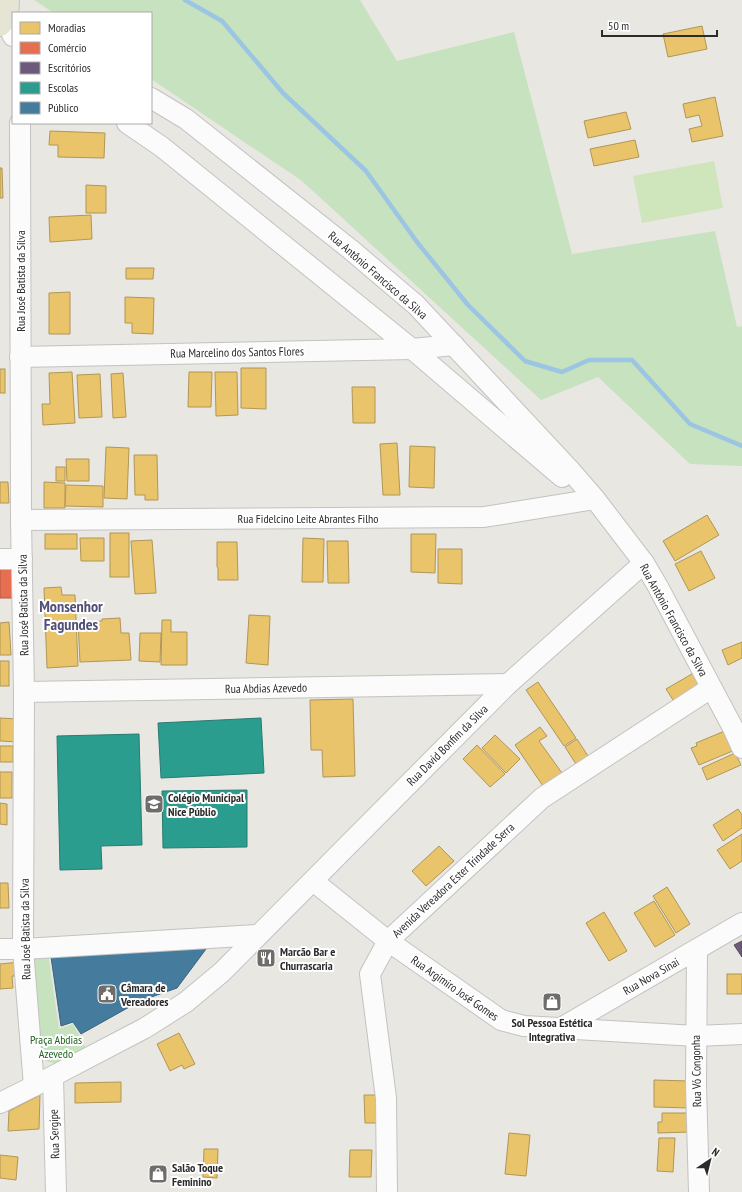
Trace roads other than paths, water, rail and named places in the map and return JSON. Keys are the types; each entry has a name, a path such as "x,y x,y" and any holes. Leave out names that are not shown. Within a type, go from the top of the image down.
{"street":[{"path":"0,45 12,48"},
{"name":"Rua Antônio Francisco da Silva","path":"152,99 186,119 350,249 416,305 570,470 595,499 644,563 657,584 733,728 742,748"},
{"name":"Rua José Batista da Silva","path":"20,124 20,520 24,692 23,949 34,1086"},
{"name":"Rua Antônio Francisco da Silva","path":"128,124 162,147 412,349 579,491 595,499"},
{"name":"Rua Marcelino dos Santos Flores","path":"20,357 412,349 454,345"},
{"name":"Rua Fidelcino Leite Abrantes Filho","path":"20,520 484,517 595,499"},
{"path":"0,559 22,559"},
{"name":"Rua David Bonfim da Silva","path":"258,935 314,881 508,684 644,563"},
{"name":"Rua Abdias Azevedo","path":"24,692 508,684"},
{"name":"Avenida Vereadora Ester Trindade Serra","path":"387,1192 386,1098 370,974 388,941 542,798 711,688"},
{"name":"Rua Argimiro José Gomes","path":"314,881 388,941 501,1020 524,1026 696,1036 742,1034"},
{"name":"Rua Nova Sinai","path":"560,1028 742,924"},
{"path":"0,949 23,949 258,935"},
{"path":"0,1103 53,1077 145,1028 186,1002 222,972 258,935"},
{"name":"Rua Vó Congonha","path":"697,950 696,1085 699,1192"},
{"name":"Rua Sergipe","path":"53,1077 56,1192"}],"waterway":[{"path":"185,0 222,21 283,93 366,171 417,242 468,305 525,361 562,372 589,360 632,360 690,424 742,446"}],"place":[{"name":"Colégio Municipal Nice Públio","path":"154,804"},
{"name":"Marcão Bar e Churrascaria","path":"266,958"},
{"name":"Câmara de Vereadores","path":"107,994"},
{"name":"Sol Pessoa Estética Integrativa","path":"552,1002"},
{"name":"Salão Toque Feminino","path":"158,1174"}],"district":[{"name":"Monsenhor Fagundes","path":"71,615"}],"park label":[{"name":"Praça Abdias Azevedo","path":"56,1046"}]}
